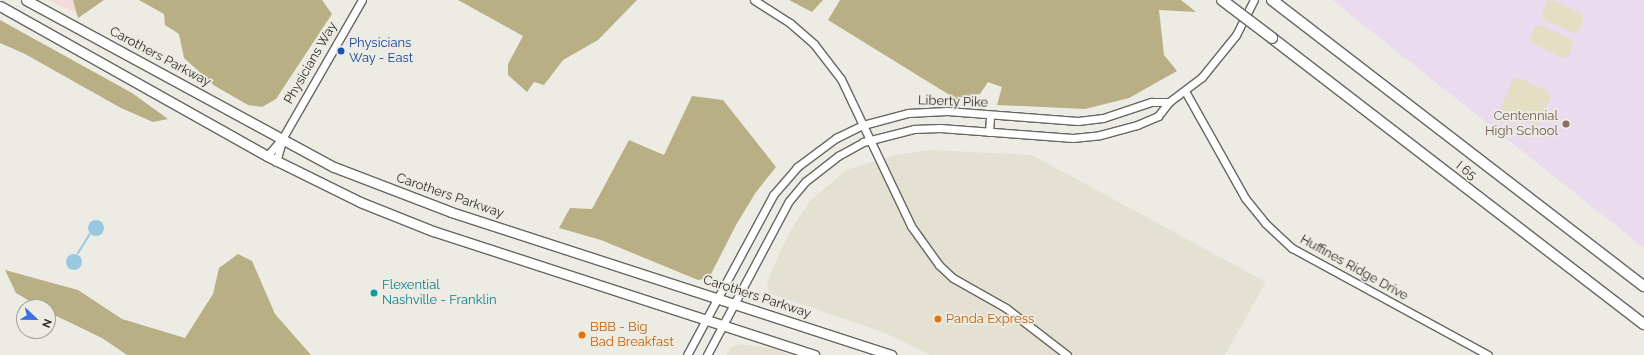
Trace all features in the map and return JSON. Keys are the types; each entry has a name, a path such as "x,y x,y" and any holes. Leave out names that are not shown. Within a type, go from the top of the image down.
{"highway":[{"name":"I 65","path":"1222,0 1644,324"},
{"name":"I 65","path":"1272,0 1644,286"}],"main road":[{"name":"Carothers Parkway","path":"26,0 334,166 438,207 891,355"},
{"path":"0,6 276,162 399,218 814,355"}],"street":[{"name":"Physicians Way","path":"267,156 282,139 362,0"},
{"path":"754,0 790,23 825,56 841,79 911,226 939,265 953,278 1006,308 1067,355"},
{"name":"Liberty Pike","path":"707,355 789,201 822,168 838,156 869,140 914,129 940,128 1073,138 1100,135 1137,126 1158,116 1170,102 1186,91 1220,58 1236,35 1254,0"},
{"name":"Huffines Ridge Drive","path":"1186,91 1245,198 1264,223 1292,248 1488,355"},
{"name":"Liberty Pike","path":"687,355 760,216 784,181 811,155 863,125 883,118 928,111 1078,121 1103,118 1151,102 1170,102"},
{"path":"989,132 990,116"},
{"name":"Physicians Way","path":"276,162 282,139"}],"shaded area":[{"path":"48,0 88,0 80,15"},
{"path":"73,0 104,0 78,18"},
{"path":"139,0 322,0 332,14 276,99 262,107 248,105 215,86 184,58 179,34 165,25 164,14"},
{"path":"458,0 637,0 598,40 563,60 544,85 534,82 527,92 508,75 508,64 523,36"},
{"path":"789,0 823,0 812,12"},
{"path":"840,0 1181,0 1196,12 1159,10 1164,55 1177,71 1129,98 1085,109 997,105 1002,87 988,82 980,94 956,99 828,20"},
{"name":"Centennial High School","path":"1332,0 1644,0 1644,248"},
{"path":"1552,0 1582,14 1584,19 1579,31 1574,33 1543,19 1542,15 1547,2"},
{"path":"0,20 132,93 168,119 153,122 121,108 25,54 0,43"},
{"path":"1540,25 1571,39 1573,43 1568,56 1563,58 1531,43 1530,39 1535,27"},
{"path":"1519,78 1549,92 1551,96 1538,124 1535,126 1503,111 1501,107 1513,79"},
{"path":"692,96 723,100 776,167 756,192 736,225 709,278 698,280 601,240 559,228 570,208 592,209 629,140 664,155"},
{"path":"930,150 1032,155 1266,282 1225,355 931,355 885,333 769,293 767,283 774,266 789,233 809,202 846,170 895,155"},
{"path":"238,254 252,261 275,314 311,355 127,355 102,338 56,316 56,299 26,299 16,293 5,270 78,290 122,319 185,338 213,294 219,268"},
{"path":"741,344 775,349 789,355 727,355 731,347"}],"water":[{"path":"96,220 103,225 104,228 99,235 96,236 89,231 88,228 93,221"},
{"path":"74,254 80,256 82,262 80,268 74,270 68,268 66,262 68,256"}],"waterway":[{"path":"78,253 90,234"}],"place":[{"name":"Physicians Way - East","path":"341,51"},
{"name":"Centennial High School","path":"1566,124"},
{"name":"Flexential Nashville - Franklin","path":"374,293"},
{"name":"Panda Express","path":"938,319"},
{"name":"BBB - Big Bad Breakfast","path":"582,335"}]}
